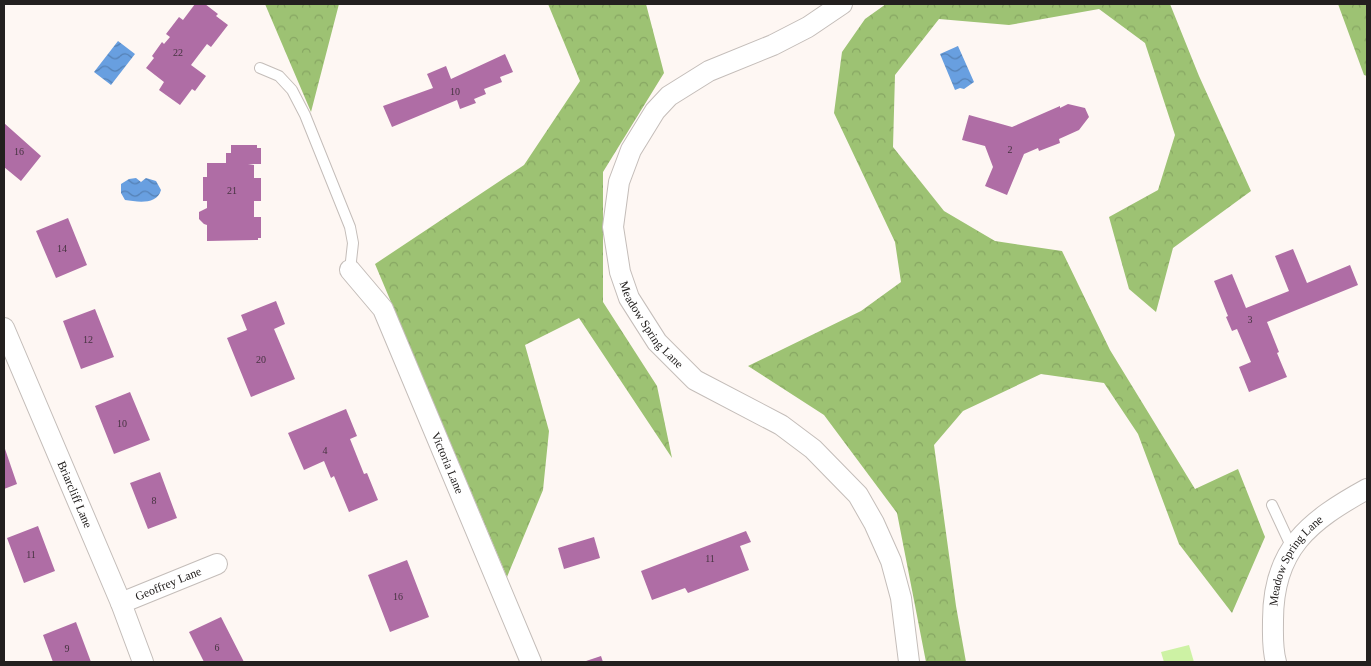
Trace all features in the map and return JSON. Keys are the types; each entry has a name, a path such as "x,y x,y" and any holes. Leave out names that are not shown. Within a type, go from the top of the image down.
{"street":[{"name":"Meadow Spring Lane","path":"842,4 808,27 773,44 709,70 669,96 655,111 631,150 620,182 613,227 620,272 629,298 657,342 695,380 781,425 813,449 858,495 874,522 891,561 901,598 909,662"},
{"name":"Victoria Lane","path":"350,270 383,309 531,662"},
{"name":"Briarcliff Lane","path":"4,328 143,662"},
{"name":"Meadow Spring Lane","path":"1276,662 1273,650 1273,602 1281,567 1292,548 1313,523 1367,489"},
{"name":"Geoffrey Lane","path":"120,603 217,564"}],"lane":[{"path":"260,68 279,76 292,90 305,115 350,227 352,243 350,270"},
{"path":"1272,504 1292,548"}],"green space":[{"path":"265,4 339,4 311,112"},
{"path":"548,4 646,4 664,73 603,172 603,302 657,386 672,458 579,318 525,345 549,431 543,490 507,577 375,264 524,165 580,81"},
{"path":"886,4 1170,4 1199,76 1251,191 1173,248 1156,312 1129,289 1109,217 1158,190 1175,135 1145,43 1099,9 1009,25 939,19 895,75 893,147 944,211 995,241 1062,251 1110,350 1195,489 1238,469 1265,537 1232,613 1179,544 1138,434 1104,383 1041,374 963,411 934,445 956,606 966,662 926,662 897,513 824,415 748,366 861,311 901,282 895,242 834,113 842,52 865,19"},
{"path":"1338,4 1367,4 1367,76 1364,75"},
{"path":"1189,645 1194,662 1164,662 1161,652"}],"water":[{"path":"118,41 135,54 111,85 94,72"},
{"path":"958,46 974,82 964,89 955,90 940,54"},
{"path":"136,178 141,182 146,178 156,181 161,190 159,195 146,201 125,200 121,193 121,184 129,179"}],"building":[{"path":"195,4 205,4 228,25 211,47 207,44 191,65 206,76 195,91 192,89 180,105 159,90 164,82 146,68 154,58 152,56 162,42 164,44 170,37 166,34 179,17 183,20"},
{"path":"505,54 513,72 500,77 502,82 484,89 486,94 474,99 476,103 460,109 457,100 392,127 383,106 433,88 427,74 446,66 451,79"},
{"path":"1068,104 1085,108 1089,117 1079,130 1059,139 1060,143 1039,151 1038,148 1024,154 1007,195 985,186 993,167 985,146 962,140 969,115 1012,127"},
{"path":"4,123 41,156 21,181 4,167"},
{"path":"231,145 257,145 257,148 261,148 261,164 248,164 254,165 254,178 261,178 261,201 254,201 254,217 261,217 261,238 258,238 258,240 207,241 207,225 199,219 199,212 207,208 207,201 203,201 203,177 207,177 207,163 226,163 226,153 231,153"},
{"path":"68,218 87,265 56,278 36,231"},
{"path":"1293,249 1307,283 1350,265 1358,285 1267,322 1287,377 1249,392 1239,367 1251,362 1237,329 1232,331 1214,281 1232,274 1246,308 1289,291 1275,256"},
{"path":"276,301 285,324 274,329 295,379 251,397 227,338 247,330 241,315"},
{"path":"95,309 114,357 81,369 63,321"},
{"path":"130,392 150,440 114,454 95,406"},
{"path":"346,409 357,436 350,439 364,474 367,473 378,500 349,512 334,476 331,478 324,461 304,470 288,433"},
{"path":"4,446 17,484 4,489"},
{"path":"160,472 177,518 148,529 130,483"},
{"path":"38,526 55,571 24,583 7,538"},
{"path":"746,531 751,542 740,546 749,570 688,593 685,588 652,600 641,571"},
{"path":"594,537 600,558 564,569 558,548"},
{"path":"407,560 429,617 390,632 368,575"},
{"path":"221,617 244,662 204,662 189,632"},
{"path":"76,622 91,662 53,662 43,635"},
{"path":"601,656 603,662 583,662"}]}
